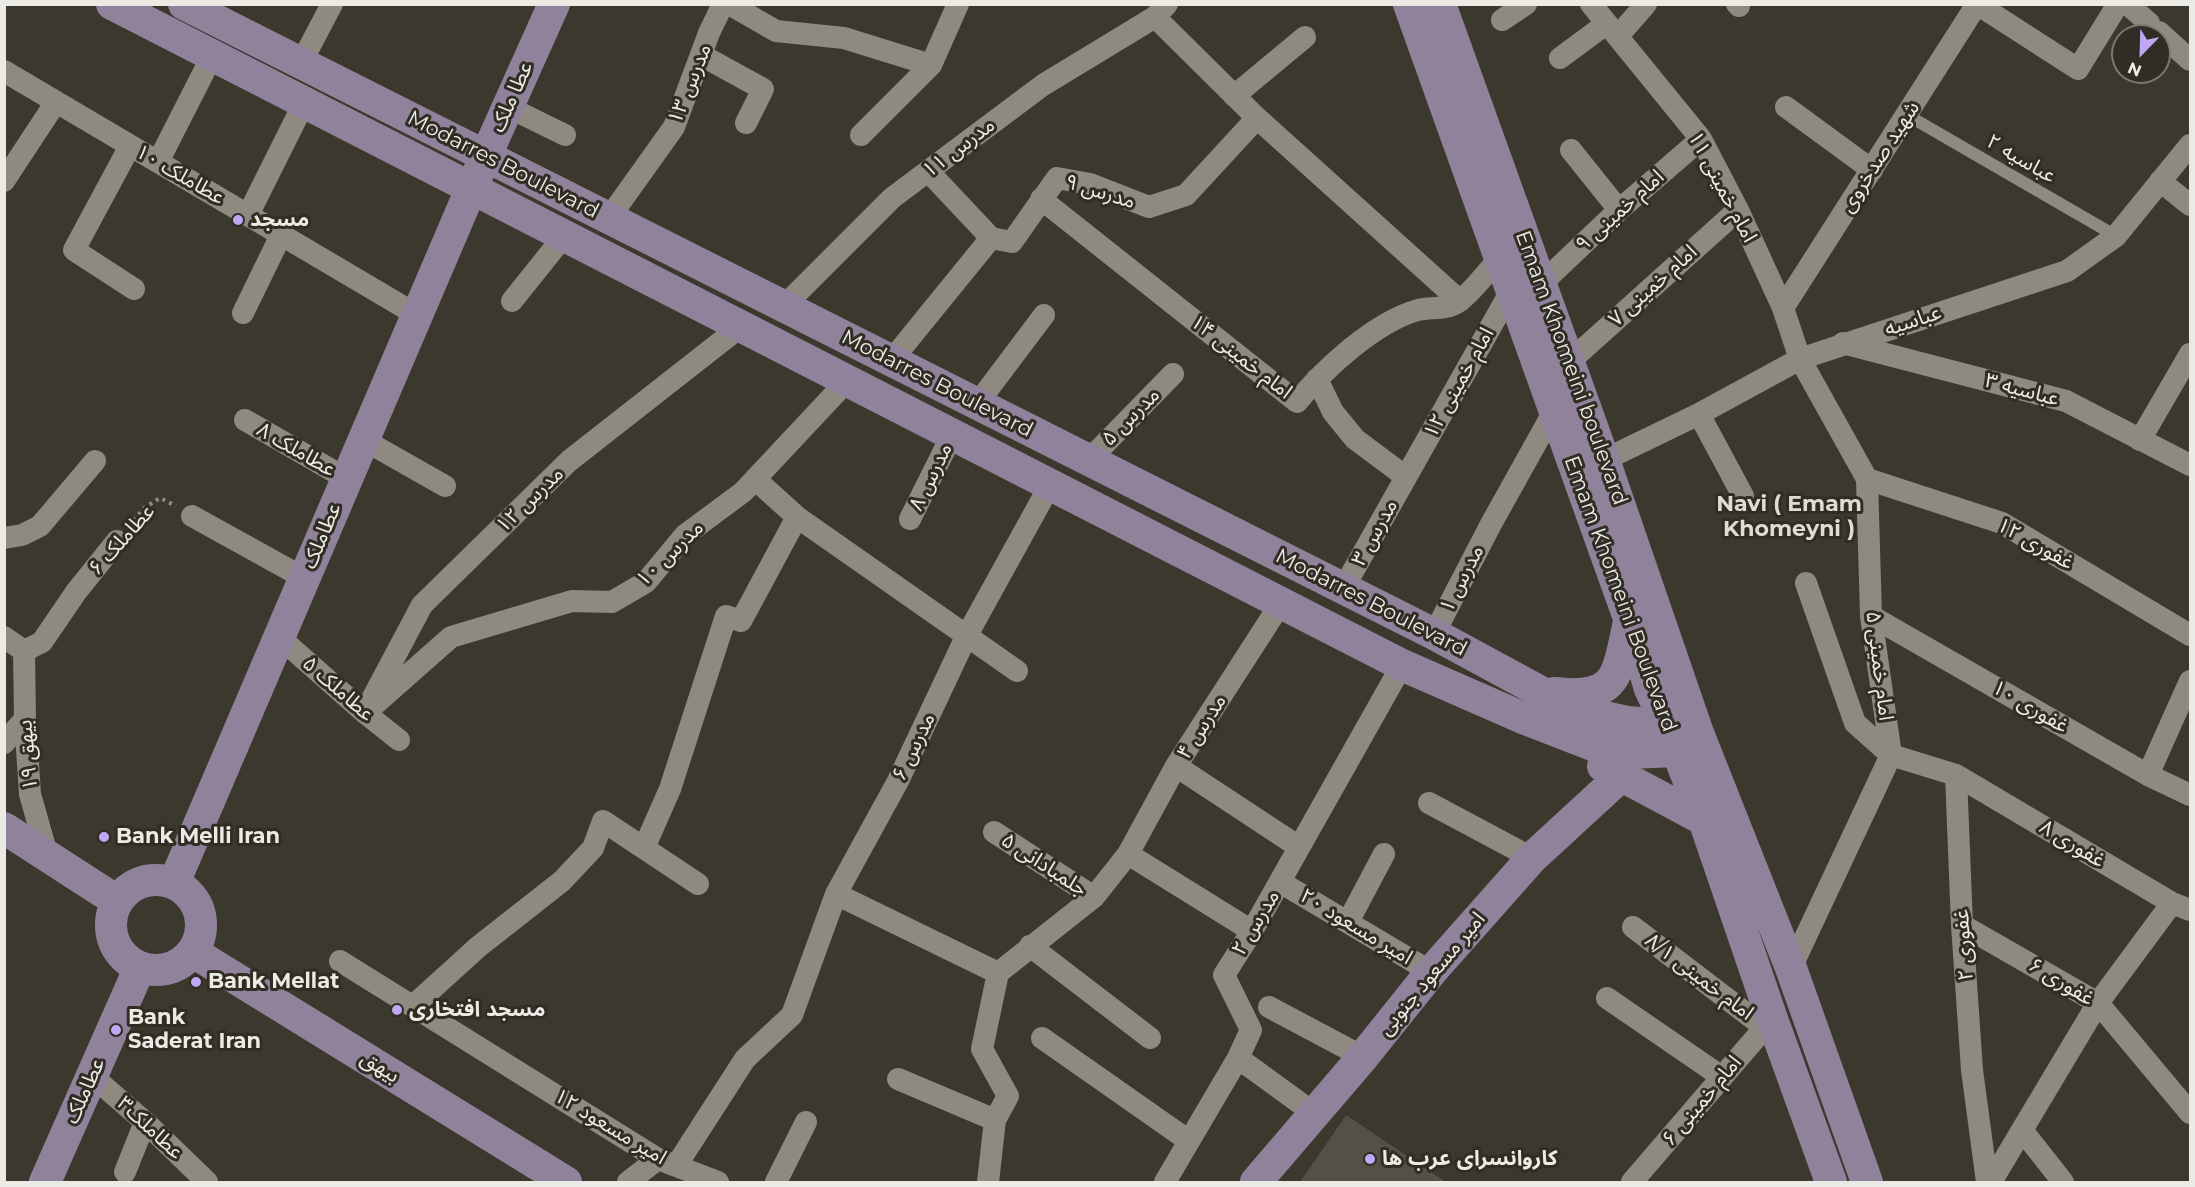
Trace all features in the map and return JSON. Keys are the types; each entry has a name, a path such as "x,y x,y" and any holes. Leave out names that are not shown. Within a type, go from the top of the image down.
{"main road":[{"name":"Modarres Boulevard","path":"184,4 1434,634 1541,692 1595,715 1681,736"},
{"name":"عطا ملک","path":"471,189 554,4"},
{"name":"Emam Khomeini Boulevard","path":"1409,4 1500,258 1526,287 1554,411 1643,617"},
{"name":"Emam Khomeini boulevard","path":"1440,4 1526,287 1569,362 1604,460 1643,617 1681,736"},
{"name":"Modarres Boulevard","path":"125,8 212,56 1402,665 1523,718"},
{"name":"عطاملک","path":"174,883 471,189"},
{"path":"1050,485 1078,455"},
{"path":"1541,692 1590,694 1607,687 1643,617"},
{"path":"1523,718 1603,749 1630,753 1681,736"},
{"path":"1523,718 1620,777 1704,820"},
{"name":"Emam Khomeini Boulevard","path":"1681,736 1704,820 1768,1023 1832,1182"},
{"name":"Emam Khomeini Boulevard","path":"1681,736 1791,968 1867,1182"},
{"name":"امیر مسعود جنوبی","path":"1256,1182 1363,1057 1431,972 1532,858 1620,777"},
{"path":"4,828 117,901"},
{"path":"148,880 174,883 186,890 195,900 202,926 200,940 184,961 170,968 155,970 140,967 126,959 111,932 112,916 117,901 136,884 148,880"},
{"name":"بیهق","path":"193,952 566,1182"},
{"name":"عطاملک","path":"45,1182 140,967"},
{"path":"1803,1106 1837,1097"}],"street":[{"path":"301,63 332,4"},
{"name":"مدرس ۱۳","path":"609,218 674,127 723,4"},
{"path":"729,4 776,31 844,38 932,65"},
{"path":"861,135 932,65 957,4"},
{"path":"1502,20 1526,4"},
{"name":"امام خمینی ۱۱","path":"1591,4 1701,139 1738,210 1783,308 1800,359"},
{"path":"1560,58 1612,30 1646,4"},
{"path":"1977,4 2078,69 2118,4"},
{"name":"شهید صدخروی","path":"1783,308 1977,4"},
{"path":"2127,4 2190,60"},
{"path":"1161,11 1234,96 1460,301 1500,258"},
{"name":"مدرس ۱۱","path":"784,306 892,198 1042,85 1161,11"},
{"path":"1234,96 1305,37"},
{"path":"701,55 763,89 746,123"},
{"path":"158,162 212,56"},
{"name":"عطاملک ۱۰","path":"4,71 417,315"},
{"path":"4,181 56,102"},
{"path":"248,215 304,103"},
{"path":"508,107 565,135"},
{"path":"1786,107 1872,170"},
{"name":"مدرس ۹","path":"991,238 1012,242 1057,178 1090,184 1149,207 1185,195 1257,118"},
{"name":"امام خمینی ۹","path":"1526,287 1701,139"},
{"name":"عباسیه","path":"1604,460 1699,414 1800,359 2067,271 2116,236 2190,145"},
{"path":"130,146 74,250 134,289"},
{"path":"1571,150 1619,210"},
{"path":"891,361 991,238 928,171"},
{"path":"2160,181 2190,205"},
{"name":"امام خمینی ۱۴","path":"1041,200 1297,402 1336,360 1386,325 1418,310 1445,308 1460,301"},
{"name":"امام خمینی ۷","path":"1569,362 1738,210"},
{"path":"243,313 281,235"},
{"path":"512,301 564,236"},
{"name":"امام خمینی ۱۲","path":"1406,477 1526,287"},
{"path":"977,404 1044,315"},
{"name":"مدرس ۱۲","path":"365,713 422,605 569,461 740,327"},
{"name":"عباسیه ۳","path":"1843,343 2066,401 2190,465"},
{"path":"2140,440 2190,354"},
{"name":"امام خمینی ۵","path":"1800,359 1867,479 1871,616 1891,755"},
{"name":"مدرس ۵","path":"1078,455 1173,374"},
{"path":"1317,379 1333,412 1355,439 1406,477"},
{"name":"مدرس ۱۰","path":"365,713 452,637 572,601 612,602 646,582 685,535 743,492 847,381"},
{"name":"مدرس ۱","path":"1434,634 1491,524 1554,411"},
{"path":"1699,414 1743,496"},
{"name":"عطاملک ۸","path":"245,420 347,479"},
{"name":"مدرس ۸","path":"910,519 952,435"},
{"path":"364,440 445,486"},
{"path":"4,538 22,535 40,526 95,461"},
{"name":"مدرس ۳","path":"1344,589 1406,477"},
{"path":"755,479 797,517 1017,671"},
{"name":"غفوری ۱۲","path":"1867,479 2002,523 2190,634"},
{"name":"مدرس ۶","path":"667,1163 745,1059 792,1015 836,894 898,781 966,637 1050,485"},
{"path":"192,516 304,578"},
{"path":"644,848 669,789 726,616 741,621 797,517"},
{"name":"عطاملک ۶","path":"24,651 42,642 76,592 117,541"},
{"path":"1806,583 1855,723 1891,755 1956,775"},
{"name":"مدرس ۴","path":"998,973 1029,946 1094,897 1128,854 1176,766 1281,603"},
{"name":"غفوری ۱۰","path":"1871,616 2148,775 2190,795"},
{"path":"4,637 24,651"},
{"name":"عطاملک ۵","path":"279,637 399,740"},
{"name":"بیهق ۱۹","path":"24,651 25,719 30,795 48,858"},
{"name":"مدرس ۲","path":"1165,1182 1238,1058 1251,1029 1224,975 1252,931 1402,665"},
{"path":"2148,775 2190,681"},
{"path":"4,743 25,719"},
{"path":"1791,968 1891,755"},
{"path":"1176,766 1299,847"},
{"name":"غفوری ۸","path":"1956,775 2181,907"},
{"name":"غفوری ۲","path":"1956,775 1962,925 1972,1070 1987,1182"},
{"path":"1429,803 1532,858"},
{"path":"413,1006 478,947 562,880 593,848 603,820 698,884"},
{"name":"جلمبادانی ۵","path":"994,832 1094,897"},
{"path":"1128,854 1252,931"},
{"path":"1348,922 1384,854"},
{"name":"امیر مسعود ۲۰","path":"1280,882 1431,972"},
{"path":"836,894 998,973 982,1049 1008,1096 995,1120 988,1182"},
{"path":"1991,1182 2098,1003 2181,907"},
{"name":"غفوری ۶","path":"1962,925 2098,1003 2190,1113"},
{"name":"امام خمینی ۸/۱","path":"1633,927 1768,1023"},
{"path":"1029,946 1150,1038"},
{"name":"امیر مسعود ۱۲","path":"340,961 667,1163 718,1182"},
{"path":"1607,998 1722,1077"},
{"path":"1269,1006 1363,1057"},
{"name":"امام خمینی ۶","path":"1632,1182 1768,1023"},
{"path":"1042,1038 1189,1141"},
{"path":"1238,1058 1315,1114"},
{"name":"عطاملک۳","path":"92,1076 146,1122 207,1182"},
{"path":"898,1079 995,1120"},
{"path":"125,1172 146,1122"},
{"path":"776,1182 806,1122"},
{"path":"2022,1130 2063,1182"},
{"path":"628,1182 667,1163"}],"lane":[{"name":"عباسیه ۲","path":"1907,115 2116,236"}],"path":[{"name":"عطاملک ۶","path":"117,541 144,508 160,498 192,516"}],"building":[{"path":"1346,1114 1447,1182 1299,1182"}],"place":[{"name":"مسجد","path":"238,220"},
{"name":"Bank Melli Iran","path":"104,837"},
{"name":"Bank Mellat","path":"196,982"},
{"name":"مسجد افتخاری","path":"397,1010"},
{"name":"Bank Saderat Iran","path":"116,1030"},
{"name":"کاروانسرای عرب ها","path":"1370,1159"}],"district":[{"name":"Navi ( Emam Khomeyni )","path":"1789,518"}]}
